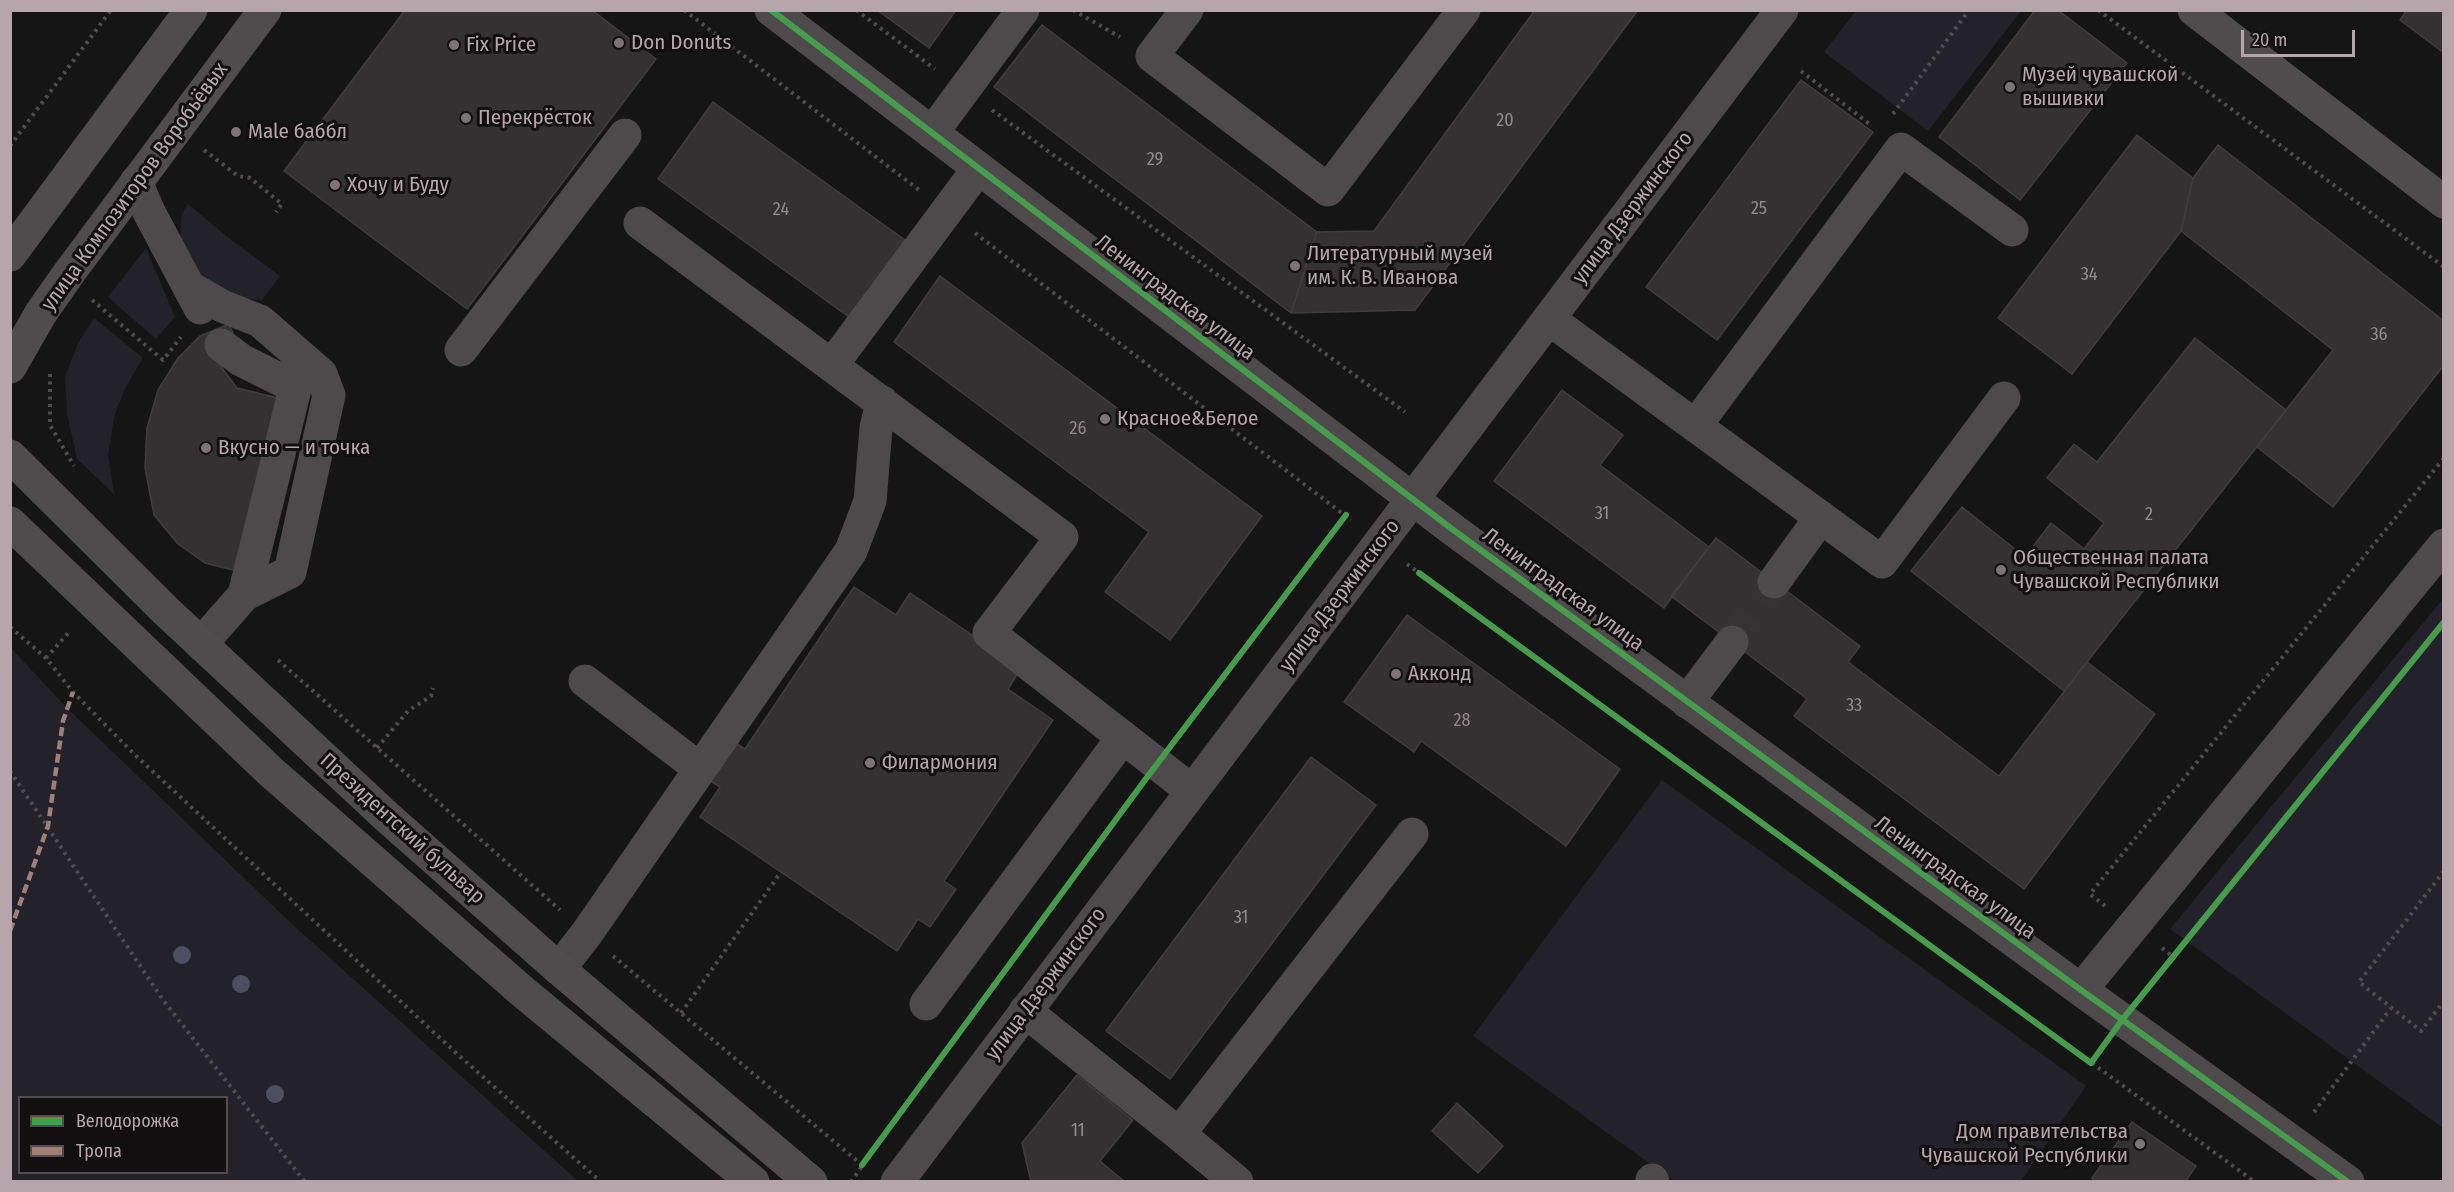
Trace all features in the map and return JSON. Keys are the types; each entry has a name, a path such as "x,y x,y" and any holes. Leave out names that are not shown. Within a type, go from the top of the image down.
{"main road":[{"path":"10,255 191,10"},
{"name":"улица Композиторов Воробьёвых","path":"10,367 41,313 265,10"},
{"path":"2194,10 2444,202"},
{"name":"Президентский бульвар","path":"10,456 201,644 387,817 559,969 811,1182"},
{"name":"Президентский бульвар","path":"10,523 271,772 524,992 753,1182"}],"street":[{"name":"Ленинградская улица","path":"771,10 1413,500 2122,1020 2348,1182"},
{"path":"932,133 1023,10"},
{"path":"1186,10 1152,56 1328,190 1464,10"},
{"name":"улица Дзержинского","path":"897,1182 1549,319 1772,14"},
{"path":"461,350 625,135"},
{"path":"1696,425 1890,141 2012,230"},
{"path":"832,365 978,169"},
{"path":"136,182 149,212 189,287 207,335 241,360 287,383 294,393 235,605"},
{"path":"640,223 1062,537 989,633 1192,791"},
{"path":"189,287 222,306 260,321 321,374 329,395 290,572 235,605 201,644"},
{"path":"1549,319 1882,562 2004,398"},
{"path":"559,969 587,933 851,551 870,501 876,428 882,402"},
{"path":"1774,582 1821,517"},
{"path":"2081,990 2444,545"},
{"path":"1687,702 1732,642"},
{"path":"585,681 700,769"},
{"path":"926,1004 1123,737"},
{"path":"1179,1134 1412,834"},
{"path":"1025,1011 1237,1182"}],"path":[{"path":"10,146 111,10"},
{"path":"684,10 925,195"},
{"path":"856,10 940,73"},
{"path":"1073,10 1152,56"},
{"path":"1801,71 1890,141 1969,10"},
{"path":"2098,10 2444,267"},
{"path":"986,106 1406,412"},
{"path":"199,146 238,176 250,178 282,204 276,212"},
{"path":"973,231 1357,525"},
{"path":"86,294 163,360 207,335"},
{"path":"51,369 49,380 50,425 77,471"},
{"path":"2173,957 2090,894 2444,458"},
{"path":"1178,739 1346,515"},
{"path":"1419,573 2255,1182"},
{"path":"2091,1063 2122,1020 2444,622"},
{"path":"46,658 75,626"},
{"path":"10,627 46,658 73,692 133,753 455,1052 601,1182"},
{"path":"278,660 565,914"},
{"path":"377,748 408,711 431,696 433,688"},
{"path":"10,771 163,1000 305,1182"},
{"path":"933,1069 1138,790"},
{"path":"681,1013 781,872"},
{"path":"2444,872 2359,982 2421,1030 2444,1001"},
{"path":"612,955 867,1170"},
{"path":"2292,1142 2391,1008"},
{"path":"2438,1009 2444,1013"},
{"path":"851,1182 869,1156"}],"shaded area":[{"path":"1856,11 2021,11 1928,131 1824,52"},
{"path":"188,204 280,276 262,300 224,297 204,286 180,240 182,213"},
{"path":"146,248 175,317 156,339 108,297"},
{"path":"94,318 143,358 125,388 114,417 108,455 114,494 77,459 67,414 65,377 78,343"},
{"path":"2443,599 2444,1128 2170,929"},
{"path":"11,648 67,708 292,924 578,1181 11,1181"},
{"path":"1662,780 2086,1086 2021,1181 1674,1181 1473,1036"}],"building":[{"path":"405,10 592,10 656,59 467,309 284,171"},
{"path":"877,10 956,10 929,48"},
{"path":"1535,10 1638,10 1415,310 1291,313 1317,232 1374,231"},
{"path":"2035,10 2058,10 2127,63 2020,200 1939,137"},
{"path":"2407,10 2444,10 2444,53 2400,20"},
{"path":"1042,25 1317,232 1291,313 994,87"},
{"path":"1801,80 1873,132 1717,340 1646,287"},
{"path":"713,102 905,240 849,317 658,179"},
{"path":"2137,135 2193,178 2181,231 2072,374 1998,318"},
{"path":"2218,145 2444,321 2444,365 2333,507 2257,447 2333,350 2181,231 2193,178"},
{"path":"940,276 1262,516 1170,640 1105,592 1149,532 894,342"},
{"name":"Вкусно — и точка","path":"229,324 235,339 210,352 237,388 278,398 237,571 205,563 178,544 154,515 145,468 147,428 158,390 178,358 200,336"},
{"path":"2195,338 2286,410 2064,691 1911,571 1962,507 2025,557 2051,523 2084,549 2104,523 2047,478 2074,444 2097,462"},
{"path":"1562,390 1623,435 1600,465 1709,547 1664,608 1494,481"},
{"path":"1716,538 1860,646 1848,662 1999,776 2087,662 2155,714 2024,889 1794,716 1807,699 1671,596"},
{"name":"Филармония","path":"854,587 896,615 910,593 1021,668 1008,689 1053,720 944,881 956,889 930,927 918,919 897,951 700,817 720,787 706,778 732,741 745,749"},
{"path":"1407,615 1620,769 1566,846 1421,741 1414,752 1344,702"},
{"path":"1311,757 1376,805 1170,1079 1106,1031"},
{"path":"1077,1075 1133,1120 1100,1161 1125,1182 1031,1182 1022,1143"},
{"path":"1457,1103 1503,1146 1478,1173 1432,1131"},
{"name":"Дом правительства Чувашской Республики","path":"2132,1122 2196,1166 2185,1182 2096,1182 2092,1178"}],"tunnel":[{"path":"1732,642 1774,582"}],"marked path":[{"path":"10,931 48,826 63,721 73,692"}],"cycle path":[{"path":"771,10 1452,529 2081,990 2348,1182"},
{"path":"862,1165 1145,780 1346,515"},
{"path":"1419,573 2091,1063 2122,1020 2444,622"}],"place":[{"name":"Don Donuts","path":"619,43"},
{"name":"Fix Price","path":"454,45"},
{"name":"Музей чувашской вышивки","path":"2010,87"},
{"name":"Перекрёсток","path":"466,118"},
{"name":"Male баббл","path":"236,132"},
{"name":"Хочу и Буду","path":"335,185"},
{"name":"Литературный музей им. К. В. Иванова","path":"1295,266"},
{"name":"Красное&Белое","path":"1105,419"},
{"name":"Вкусно — и точка","path":"206,448"},
{"name":"Общественная палата Чувашской Республики","path":"2001,570"},
{"name":"Акконд","path":"1396,674"},
{"name":"Филармония","path":"870,763"},
{"name":"Дом правительства Чувашской Республики","path":"2140,1144"}]}
